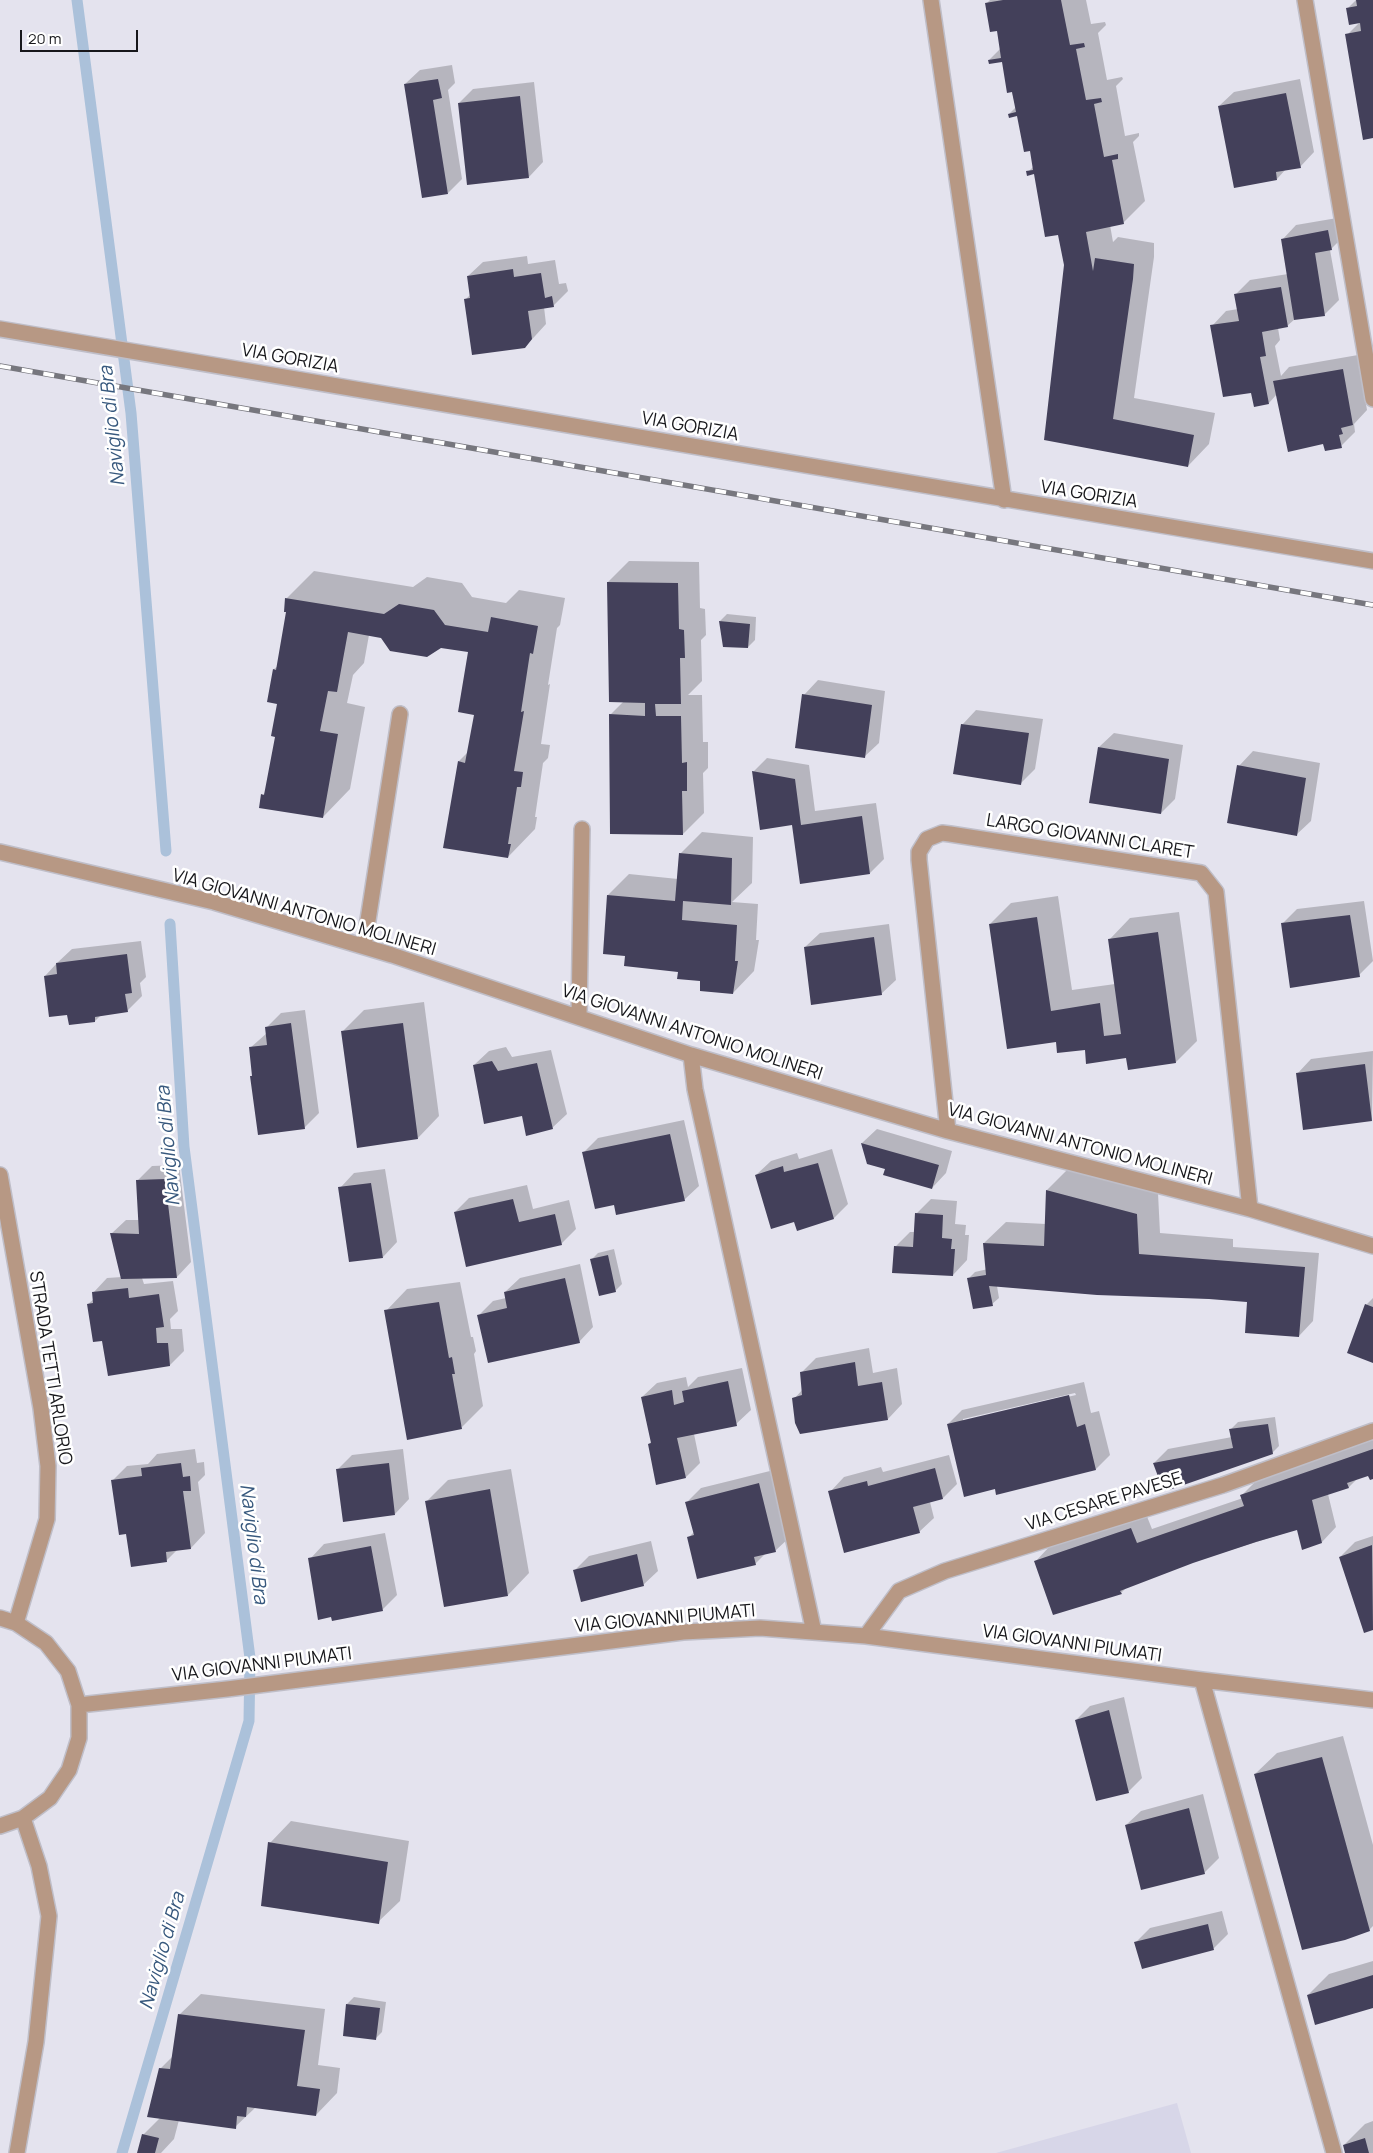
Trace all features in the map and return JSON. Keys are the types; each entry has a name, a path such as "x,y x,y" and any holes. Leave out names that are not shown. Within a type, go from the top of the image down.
{"street":[{"path":"931,0 1004,500"},
{"path":"1305,0 1373,399"},
{"name":"VIA GORIZIA","path":"0,329 1373,561"},
{"path":"364,946 400,714"},
{"path":"580,1017 582,829"},
{"name":"LARGO GIOVANNI CLARET","path":"948,1131 919,860 919,852 928,839 942,833 1201,873 1216,892 1250,1209"},
{"name":"VIA GIOVANNI ANTONIO MOLINERI","path":"0,852 214,902 364,946 692,1055 948,1131 1250,1209 1373,1246"},
{"path":"692,1055 695,1089 814,1632"},
{"name":"STRADA TETTI ARLORIO","path":"0,1175 42,1408 48,1466 47,1519 16,1623"},
{"name":"VIA CESARE PAVESE","path":"866,1636 899,1591 945,1571 1223,1485 1373,1431"},
{"path":"0,1618 16,1623 46,1642 68,1671 79,1705 79,1738 69,1770 50,1798 23,1818 0,1826"},
{"name":"VIA GIOVANNI PIUMATI","path":"79,1705 227,1689 683,1632 760,1628 866,1636 1202,1680 1373,1700"},
{"path":"1202,1680 1334,2153"},
{"path":"17,2153 32,2070 49,1916 39,1866 23,1818"}],"shaded area":[{"path":"1177,2103 1191,2153 996,2153"}],"building":[{"path":"1003,0 1061,0 1070,45 1084,43 1085,47 1076,49 1086,100 1101,98 1102,102 1094,104 1104,157 1118,154 1118,159 1112,160 1124,224 1086,232 1093,271 1095,258 1134,264 1113,419 1194,435 1188,467 1044,440 1064,265 1058,235 1045,237 1034,174 1027,176 1026,171 1033,170 1030,151 1024,152 1017,116 1009,118 1008,114 1016,112 1012,92 1007,93 1002,62 989,64 988,60 1001,58 997,31 990,32 985,3"},
{"path":"1356,0 1373,0 1373,138 1363,140 1345,34 1361,31 1360,23 1349,25 1346,8 1357,6"},
{"path":"438,79 442,98 433,100 448,194 422,198 404,84"},
{"path":"1286,93 1301,168 1276,172 1277,180 1234,188 1218,106"},
{"path":"520,96 529,178 467,185 458,103"},
{"path":"1328,230 1332,250 1315,253 1325,316 1294,320 1281,239"},
{"path":"513,269 514,277 541,273 545,298 552,296 554,307 528,311 532,339 525,348 472,355 464,299 470,298 467,276"},
{"path":"1281,287 1288,327 1262,332 1266,356 1260,357 1269,404 1254,407 1251,393 1223,397 1210,325 1239,321 1234,294"},
{"path":"1343,369 1353,425 1341,428 1343,434 1339,435 1342,448 1325,451 1323,444 1288,452 1273,381"},
{"path":"607,582 678,583 679,629 684,630 685,658 680,658 681,704 655,704 656,716 681,716 682,763 687,762 687,791 682,791 683,835 610,834 609,714 645,716 645,703 609,702"},
{"path":"285,598 384,614 399,604 434,610 445,625 488,632 491,617 538,626 533,654 530,653 521,712 524,711 514,771 523,772 521,787 517,787 508,844 511,844 508,858 443,848 458,761 465,763 474,715 458,712 468,652 441,648 427,657 390,651 381,638 348,632 337,692 328,691 320,731 338,734 323,818 259,808 261,794 264,795 275,737 271,736 277,704 267,702 273,669 276,670 286,612 284,612"},
{"path":"719,621 750,624 748,648 723,647"},
{"path":"802,694 872,705 865,758 795,748"},
{"path":"961,724 1029,733 1021,785 953,774"},
{"path":"1098,747 1169,759 1161,814 1089,803"},
{"path":"1237,765 1306,778 1297,836 1227,823"},
{"path":"752,771 795,779 801,825 862,816 870,874 800,884 792,825 760,830"},
{"path":"679,853 732,858 731,905 683,901 682,920 737,925 735,961 738,961 733,994 700,991 700,981 677,979 678,972 624,966 625,956 603,954 607,895 675,901"},
{"path":"1350,915 1360,977 1290,988 1281,923"},
{"path":"1037,917 1051,1011 1100,1003 1104,1036 1121,1034 1108,939 1158,932 1176,1063 1128,1070 1126,1058 1086,1064 1085,1050 1057,1053 1056,1042 1007,1049 989,924"},
{"path":"874,937 882,995 811,1005 804,947"},
{"path":"127,954 132,993 125,994 128,1012 95,1017 95,1022 69,1025 67,1015 49,1017 44,976 57,974 56,963"},
{"path":"291,1023 305,1129 258,1135 250,1076 252,1076 249,1047 267,1045 265,1027"},
{"path":"403,1023 418,1139 357,1148 341,1031"},
{"path":"492,1061 498,1071 537,1063 553,1129 526,1136 522,1116 484,1124 473,1065"},
{"path":"1365,1064 1372,1121 1303,1130 1296,1073"},
{"path":"670,1134 685,1201 616,1215 614,1205 595,1209 582,1152"},
{"path":"861,1143 939,1165 932,1189 883,1175 885,1169 867,1164"},
{"path":"818,1163 834,1219 797,1231 794,1222 771,1229 755,1175 783,1166 784,1172"},
{"path":"165,1179 177,1278 121,1279 110,1233 139,1234 136,1180"},
{"path":"371,1183 383,1258 349,1262 338,1187"},
{"path":"1046,1190 1137,1214 1139,1254 1305,1267 1299,1337 1245,1333 1247,1302 1097,1295 989,1286 993,1306 973,1309 967,1278 986,1275 983,1243 1044,1246"},
{"path":"513,1199 519,1222 555,1214 562,1245 466,1267 454,1212"},
{"path":"915,1213 943,1215 942,1238 952,1239 951,1249 955,1249 953,1276 892,1273 894,1246 913,1247"},
{"path":"608,1255 616,1292 599,1296 590,1259"},
{"path":"565,1278 580,1343 488,1363 477,1315 507,1308 504,1292"},
{"path":"128,1288 129,1298 159,1294 164,1327 156,1328 157,1343 168,1343 170,1366 108,1376 102,1341 93,1342 87,1304 93,1303 92,1292"},
{"path":"439,1302 449,1358 452,1357 455,1374 452,1374 462,1429 407,1440 384,1310"},
{"path":"1365,1304 1373,1307 1373,1363 1347,1353"},
{"path":"855,1362 858,1386 882,1382 888,1420 800,1434 795,1423 792,1398 802,1395 800,1372"},
{"path":"728,1381 737,1426 677,1438 686,1478 656,1485 648,1444 651,1443 641,1397 672,1390 674,1405 684,1402 682,1391"},
{"path":"1069,1395 1077,1427 1085,1424 1096,1470 996,1495 995,1489 964,1497 947,1424"},
{"path":"1268,1424 1273,1454 1169,1490 1159,1479 1153,1463 1233,1448 1229,1429"},
{"path":"1373,1449 1373,1479 1370,1480 1368,1476 1347,1483 1349,1488 1312,1500 1322,1543 1302,1550 1297,1530 1193,1563 1120,1591 1122,1594 1053,1615 1034,1561 1131,1528 1137,1543 1244,1506 1240,1495"},
{"path":"181,1463 183,1477 190,1476 191,1491 183,1491 191,1549 166,1552 167,1562 131,1567 126,1534 119,1535 111,1480 142,1476 141,1468"},
{"path":"389,1463 395,1515 343,1522 336,1469"},
{"path":"935,1468 943,1499 913,1507 920,1533 844,1553 828,1491 867,1481 868,1486"},
{"path":"759,1483 776,1552 754,1557 756,1565 697,1579 687,1537 694,1535 685,1502"},
{"path":"490,1489 508,1596 444,1607 425,1501"},
{"path":"1372,1545 1373,1630 1364,1633 1339,1557"},
{"path":"371,1546 383,1611 332,1621 331,1617 318,1620 308,1558"},
{"path":"637,1554 644,1586 581,1602 573,1570"},
{"path":"1109,1710 1129,1793 1096,1801 1075,1720"},
{"path":"1322,1757 1370,1931 1345,1940 1302,1950 1254,1774"},
{"path":"1189,1808 1205,1874 1141,1890 1125,1825"},
{"path":"268,1842 388,1862 379,1924 261,1906"},
{"path":"1208,1924 1214,1950 1142,1969 1134,1942"},
{"path":"1373,1975 1373,2008 1315,2025 1307,1995"},
{"path":"346,2004 380,2008 376,2040 343,2036"},
{"path":"178,2014 305,2030 297,2086 320,2089 316,2116 247,2107 246,2117 237,2116 236,2129 147,2117 159,2068 170,2069"},
{"path":"142,2134 159,2138 155,2153 137,2153"},
{"path":"1365,2138 1369,2153 1345,2153 1343,2145"}],"waterway":[{"name":"Naviglio di Bra","path":"77,0 131,413 166,851"},
{"name":"Naviglio di Bra","path":"122,2153 249,1721 250,1658 184,1147 170,924"}],"railway":[{"path":"0,366 1373,605"}]}
